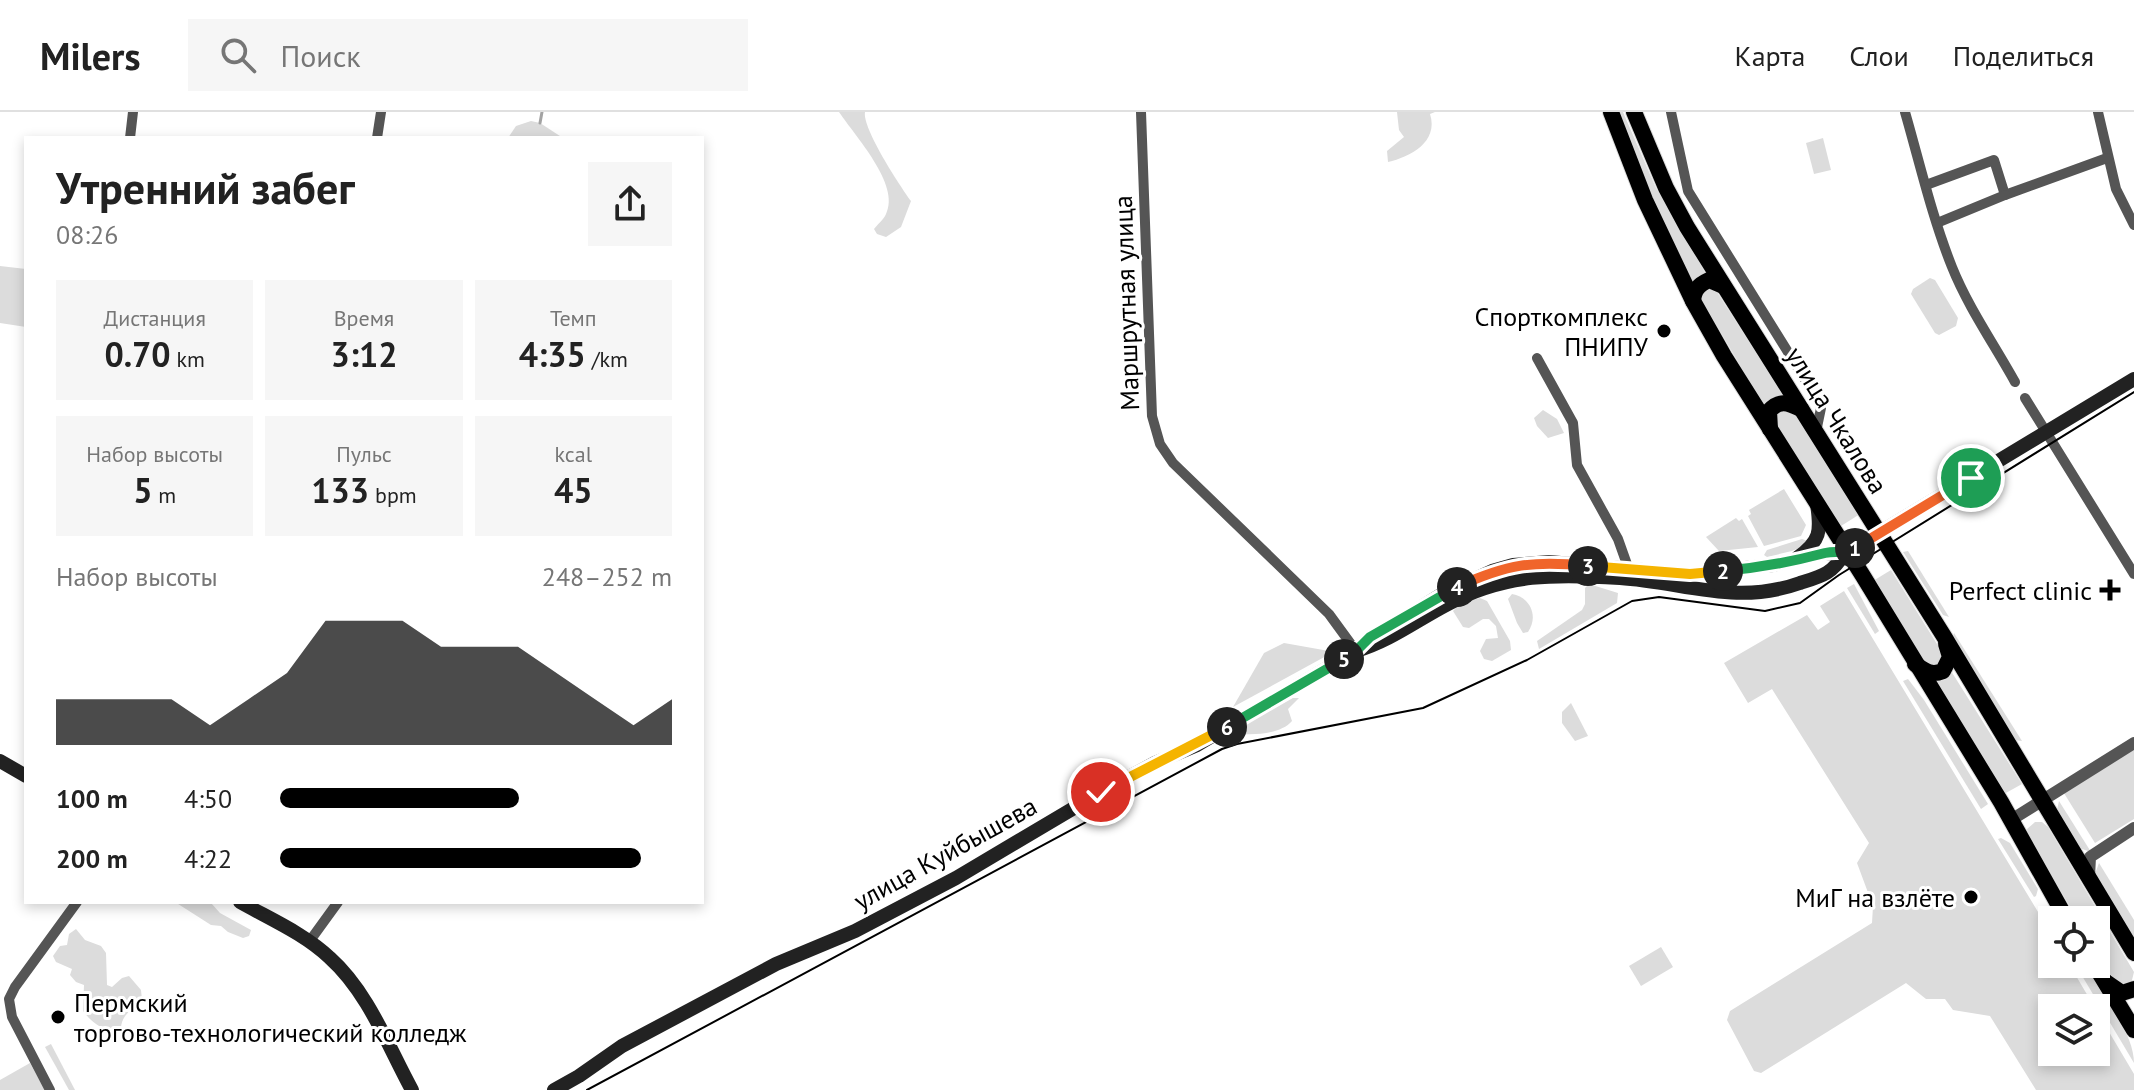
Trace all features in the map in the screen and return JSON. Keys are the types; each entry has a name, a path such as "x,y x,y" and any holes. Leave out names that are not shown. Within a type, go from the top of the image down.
{"main road":[{"path":"1611,112 1645,200 1693,301 2011,820 2059,906"},
{"name":"улица Чкалова","path":"1634,112 1666,188 1723,286 1945,638 2134,953"},
{"path":"1693,301 1694,292 1702,283 1709,280 1723,286"},
{"name":"улица Куйбышева","path":"1356,651 1375,646 1450,602 1513,579 1551,575 1624,578 1701,591 1756,593 1793,586 1835,569 1846,553 2134,379"},
{"path":"1770,429 1769,411 1775,404 1785,402 1803,410"},
{"path":"1790,562 1816,540 1819,531 1817,503"},
{"name":"улица Куйбышева","path":"554,1090 622,1046 776,964 855,931 956,878 1101,792 1197,745 1356,651 1370,637 1444,593 1492,571 1513,565 1549,562 1690,574 1790,562 1827,553 1846,553"},
{"path":"1914,663 1928,673 1943,671 1950,657 1945,638"},
{"path":"0,761 24,775"},
{"path":"243,904 309,942 335,963 362,997 412,1090"},
{"path":"2102,978 2134,1030"},
{"path":"2104,982 2122,993 2134,989"}],"street":[{"path":"130,136 133,112"},
{"path":"377,136 381,112"},
{"name":"Маршрутная улица","path":"1141,112 1152,416 1160,444 1173,463 1329,614 1356,651"},
{"path":"1671,112 1688,191 1821,408 1816,432"},
{"path":"1905,112 1937,223 1967,299 2015,382"},
{"path":"2098,112 2116,189 2134,225"},
{"path":"1937,223 2107,158"},
{"path":"1926,185 1994,160 2005,195"},
{"path":"1666,188 1688,191"},
{"path":"2020,190 2025,202"},
{"path":"1537,358 1573,423 1577,465 1618,539 1629,570"},
{"path":"2025,398 2134,574"},
{"path":"2011,820 2134,743"},
{"path":"2090,880 2090,857 2134,828"},
{"path":"50,1090 12,1017 9,999 76,904"},
{"path":"309,942 337,904"}],"shaded area":[{"path":"839,112 865,112 875,143 911,201 901,227 886,237 877,234 874,229 886,214 889,202 882,175"},
{"path":"1397,112 1435,112 1430,114 1430,133 1421,147 1388,162 1387,151 1404,137 1399,130"},
{"path":"1620,112 1623,112 1656,188 1707,276 1693,284 1650,191"},
{"path":"531,121 540,123 560,136 509,136 516,126"},
{"path":"1823,138 1831,170 1814,174 1806,143"},
{"path":"0,266 24,269 24,327 0,323"},
{"path":"1930,278 1935,280 1958,318 1956,326 1939,335 1911,294 1913,289"},
{"path":"1702,288 1715,289 1783,395 1774,397 1764,406 1700,297"},
{"path":"1783,409 1795,413 1860,514 1841,526 1775,422 1776,414"},
{"path":"1543,410 1557,419 1564,433 1548,438 1537,426 1534,418"},
{"path":"1784,489 1806,525 1801,536 1764,546 1748,516 1751,514 1749,510"},
{"path":"1736,518 1739,521 1742,519 1758,547 1719,551 1706,537"},
{"path":"1802,539 1808,541 1804,546 1767,557 1764,555 1767,550"},
{"path":"1908,551 1949,617 1943,615 1903,552"},
{"path":"1891,570 1942,652 1942,664 1928,667 1873,581"},
{"path":"1589,584 1618,593 1617,603 1539,649 1537,641 1582,610 1585,588"},
{"path":"1854,584 1879,631 1875,634 1847,588"},
{"path":"1844,591 2038,912 2038,978 2077,978 2087,994 2038,994 2038,1066 2110,1066 2110,1034 2134,1074 2134,1090 2036,1090 1990,1016 1953,1010 1945,999 1926,999 1906,983 1761,1073 1754,1071 1727,1020 1730,1011 1872,923 1873,906 1857,863 1869,843 1772,689 1748,703 1724,663 1807,615 1818,630 1830,622 1820,606"},
{"path":"1512,594 1524,599 1531,608 1533,620 1528,632 1523,633 1517,623 1508,599"},
{"path":"1480,598 1487,601 1510,641 1511,650 1492,661 1484,659 1480,651 1486,639 1498,638 1496,626 1489,619 1483,619 1469,628 1463,627 1453,611 1461,603"},
{"path":"1954,633 2022,741 2014,740 1953,639"},
{"path":"1284,643 1329,651 1328,655 1233,707 1264,653"},
{"path":"1951,671 2022,784 2004,794 1935,681 1945,680"},
{"path":"1908,679 1988,804 1981,809 1903,681"},
{"path":"1292,698 1299,698 1288,709 1292,721 1288,725 1269,732 1249,734 1243,734 1239,728"},
{"path":"1571,703 1588,736 1575,741 1562,723 1562,712"},
{"path":"2134,746 2134,819 2095,843 2062,790"},
{"path":"2059,801 2091,852 2079,848 2057,810"},
{"path":"2035,822 2042,822 2048,827 2095,906 2070,906 2028,836 2027,829"},
{"path":"1998,839 2010,843 2038,889 2036,896"},
{"path":"2099,863 2134,920 2134,939 2095,874"},
{"path":"178,904 212,904 220,913 251,930 249,936 243,938 221,926 211,925"},
{"path":"76,929 85,940 101,946 106,953 107,985 112,987 129,976 141,990 142,1000 125,1016 121,1029 114,1033 97,1025 86,1015 83,1011 84,985 70,975 72,969 56,962 53,956 60,946 67,945 69,934"},
{"path":"2110,932 2134,972 2128,986 2116,984 2110,974"},
{"path":"1661,947 1673,967 1641,986 1629,966"},
{"path":"2083,978 2093,978 2103,994 2093,994"},
{"path":"2110,1004 2128,1038 2134,1063 2110,1023"},
{"path":"51,1044 75,1090 69,1090 45,1047"},
{"path":"30,1063 45,1090 0,1090 0,1080"}],"waterway":[{"path":"540,123 542,112"}],"tram line":[{"path":"587,1090 1222,749 1423,708 1527,660 1632,601 1659,597 1765,611 1800,603 1839,575 2134,392"}],"place":[{"name":"Спорткомплекс ПНИПУ","path":"1664,331"},
{"name":"Perfect clinic","path":"2110,590"},
{"name":"МиГ на взлёте","path":"1971,897"},
{"name":"Пермский торгово-технологический колледж","path":"58,1017"}],"route":[{"path":"1101,792 1197,745 1356,651 1370,637 1444,593 1492,571 1513,565 1549,562 1690,574 1773,565 1837,551 1844,554 1971,478"}]}
